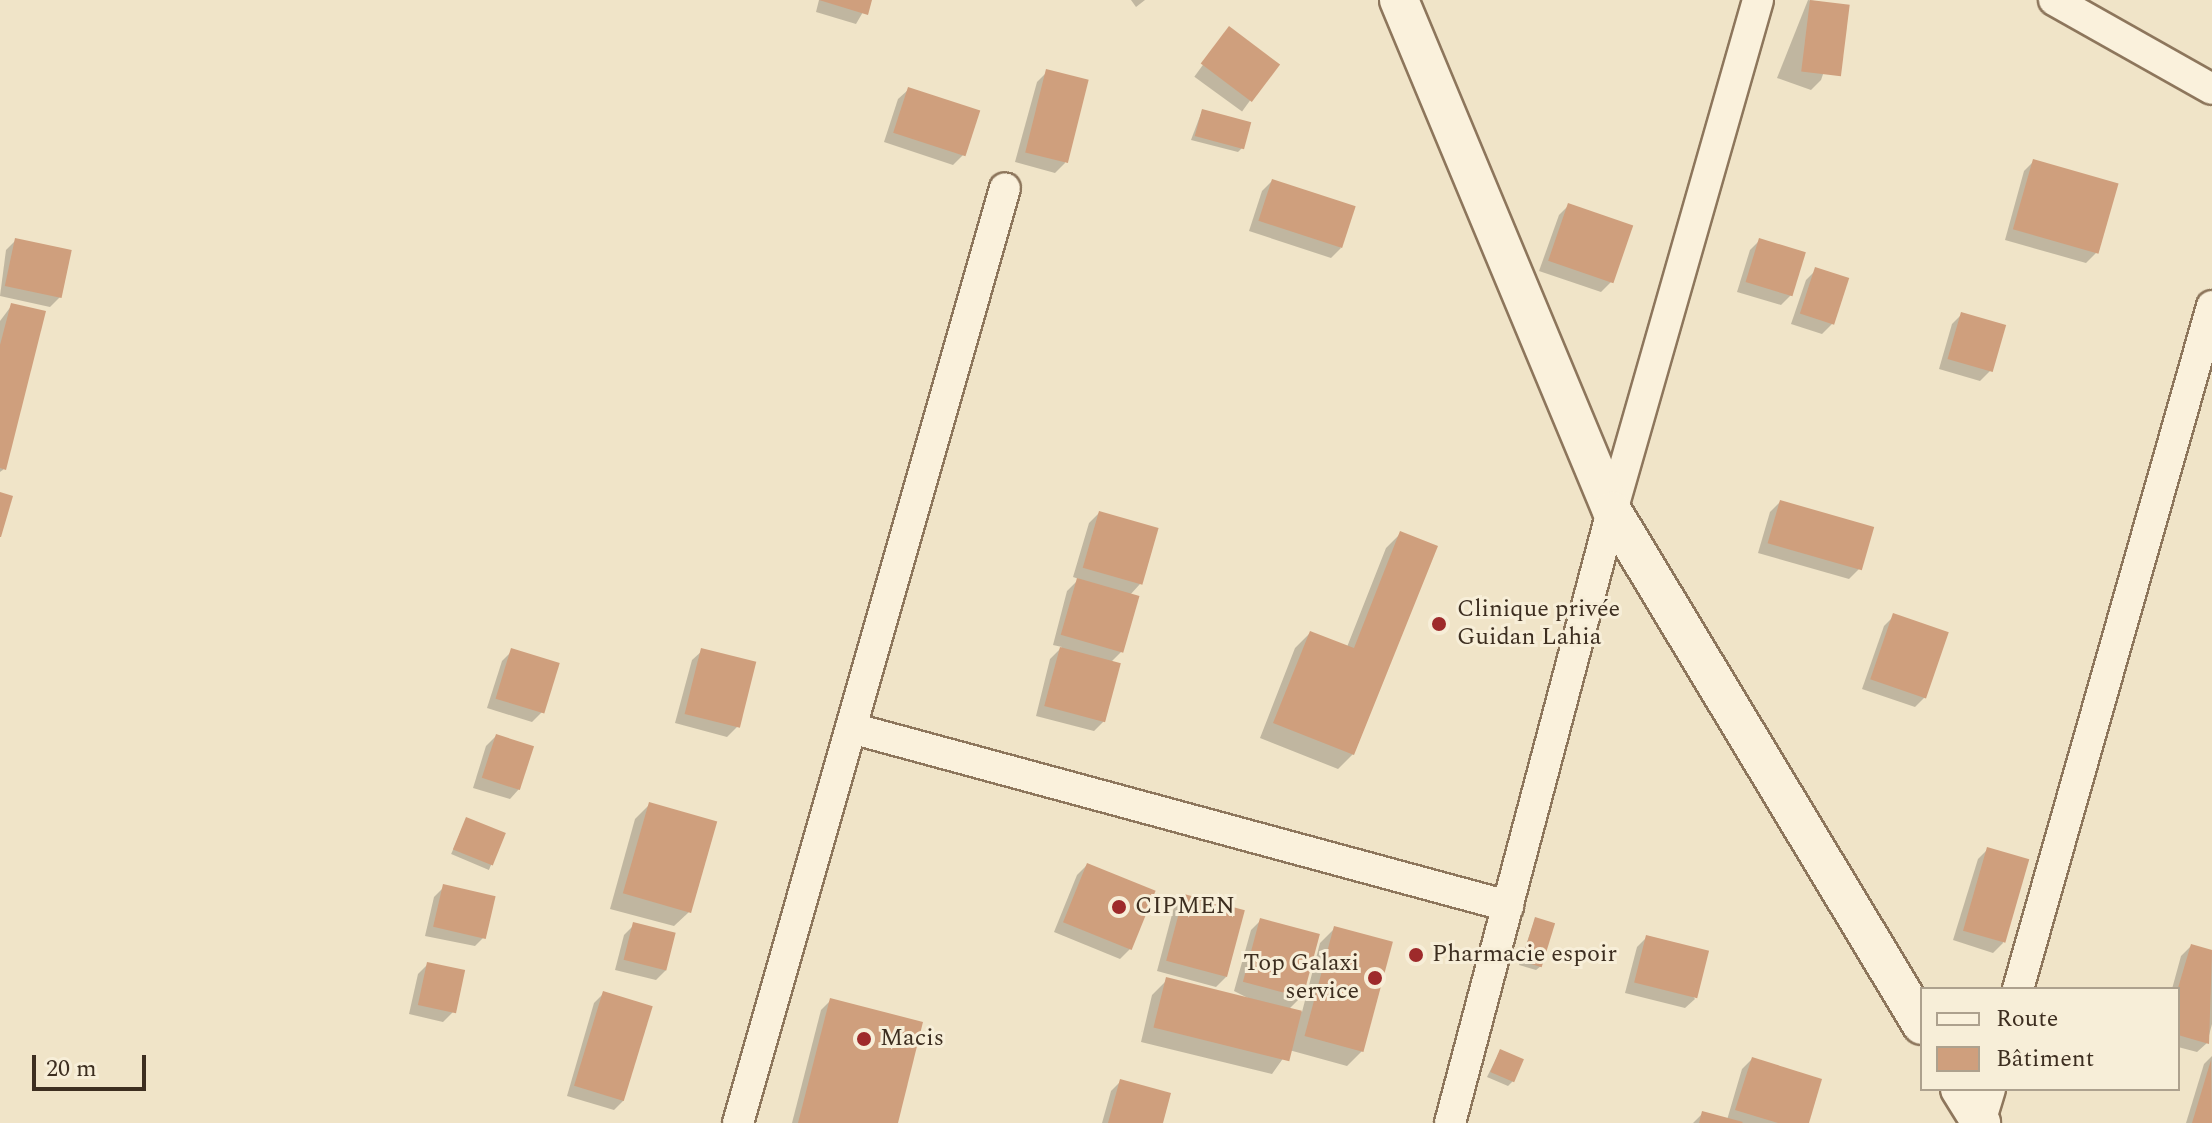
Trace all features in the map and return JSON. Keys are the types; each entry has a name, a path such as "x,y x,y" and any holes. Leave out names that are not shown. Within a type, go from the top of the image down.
{"street":[{"path":"1399,0 1612,511 1920,1022"},
{"path":"1450,1123 1612,511 1758,0"},
{"path":"2054,0 2212,89"},
{"path":"738,1123 1005,188"},
{"path":"2019,987 2212,306"},
{"path":"851,728 1508,906"},
{"path":"1961,1091 1981,1123"},
{"path":"1981,1123 1989,1091"}],"building":[{"path":"819,0 872,0 868,15"},
{"path":"1810,0 1850,5 1841,76 1801,71"},
{"path":"1229,26 1280,65 1252,102 1201,64"},
{"path":"1046,69 1089,80 1068,163 1025,152"},
{"path":"908,87 980,110 965,156 893,133"},
{"path":"1202,109 1251,122 1244,149 1195,136"},
{"path":"2033,159 2119,184 2098,254 2013,229"},
{"path":"1272,179 1356,206 1342,248 1258,221"},
{"path":"1568,203 1633,225 1613,283 1548,261"},
{"path":"15,238 72,250 62,298 5,286"},
{"path":"1759,238 1806,252 1792,296 1746,282"},
{"path":"1815,267 1849,278 1834,325 1800,314"},
{"path":"11,303 46,311 6,470 0,468 0,345"},
{"path":"1961,312 2006,325 1993,372 1947,359"},
{"path":"0,492 13,496 1,537 0,537"},
{"path":"1780,500 1874,527 1862,570 1768,543"},
{"path":"1099,511 1159,528 1142,585 1083,568"},
{"path":"1400,531 1438,546 1354,755 1273,723 1310,631 1354,648"},
{"path":"1077,578 1139,596 1123,653 1061,635"},
{"path":"1893,613 1949,632 1926,698 1870,679"},
{"path":"1060,647 1121,663 1105,722 1044,706"},
{"path":"511,648 560,663 544,714 496,699"},
{"path":"701,648 756,662 740,728 685,714"},
{"path":"496,734 534,746 520,790 482,778"},
{"path":"649,802 717,822 691,913 623,893"},
{"path":"466,817 506,833 493,866 453,849"},
{"path":"1987,847 2029,859 2005,943 1963,931"},
{"path":"1087,863 1156,891 1132,950 1063,922"},
{"path":"443,884 496,896 486,939 433,927"},
{"path":"1184,894 1245,910 1227,977 1166,961"},
{"path":"1535,917 1555,923 1542,967 1522,961"},
{"path":"1260,918 1320,934 1303,998 1243,982"},
{"path":"633,922 676,933 666,970 624,960"},
{"path":"1334,926 1393,942 1363,1052 1304,1036"},
{"path":"1646,935 1709,951 1697,998 1634,983"},
{"path":"2191,944 2212,950 2209,1044 2180,1036 2178,987"},
{"path":"427,962 465,970 456,1013 418,1005"},
{"path":"1166,977 1302,1011 1289,1061 1153,1027"},
{"path":"603,991 653,1006 624,1101 574,1086"},
{"path":"830,998 923,1022 898,1123 798,1123"},
{"path":"1500,1049 1524,1059 1514,1082 1490,1072"},
{"path":"1752,1057 1822,1079 1809,1123 1778,1123 1735,1110"},
{"path":"2211,1060 2212,1123 2192,1123"},
{"path":"1120,1079 1171,1093 1163,1123 1108,1123"},
{"path":"1702,1111 1743,1122 1699,1123"}],"place":[{"name":"Clinique privée Guidan Lahia","path":"1439,624"},
{"name":"CIPMEN","path":"1119,907"},
{"name":"Pharmacie espoir","path":"1416,955"},
{"name":"Top Galaxi service","path":"1375,978"},
{"name":"Macis","path":"864,1039"}]}
